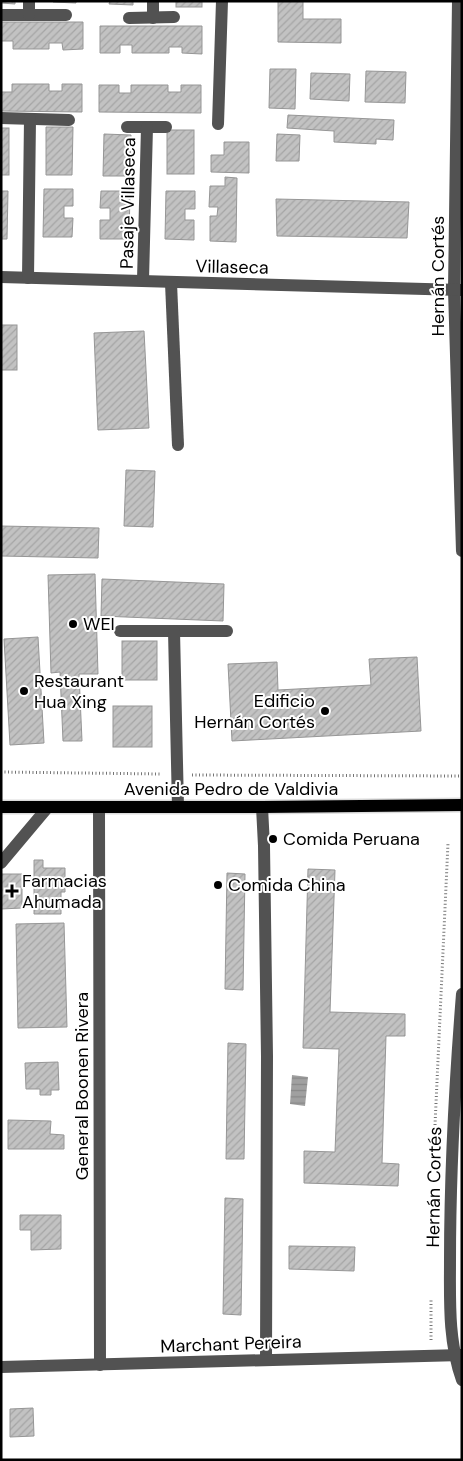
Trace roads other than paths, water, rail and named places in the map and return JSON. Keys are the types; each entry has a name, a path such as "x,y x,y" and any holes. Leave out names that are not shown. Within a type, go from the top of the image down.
{"main road":[{"name":"Avenida Pedro de Valdivia","path":"1,806 99,808 462,805"}],"street":[{"path":"29,1 29,15"},
{"path":"153,1 153,18"},
{"path":"218,124 222,1"},
{"name":"Hernán Cortés","path":"458,1 458,290 462,551"},
{"path":"1,15 66,15"},
{"path":"129,18 174,17"},
{"path":"1,118 69,120"},
{"path":"28,278 30,119"},
{"name":"Pasaje Villaseca","path":"127,127 166,127"},
{"name":"Pasaje Villaseca","path":"144,280 146,127"},
{"name":"Villaseca","path":"1,277 458,290"},
{"path":"171,283 178,445"},
{"path":"120,631 227,632"},
{"path":"174,631 178,807"},
{"path":"1,863 48,807"},
{"path":"262,807 268,1056 266,1360"},
{"name":"General Boonen Rivera","path":"99,808 100,1365"},
{"name":"Hernán Cortés","path":"462,994 454,1108 450,1233 450,1316 462,1380"},
{"name":"Marchant Pereira","path":"1,1368 458,1355"}],"place":[{"name":"WEI","path":"73,624"},
{"name":"Restaurant Hua Xing","path":"24,691"},
{"name":"Edificio Hernán Cortés","path":"325,711"},
{"name":"Comida Peruana","path":"273,839"},
{"name":"Comida China","path":"218,885"},
{"name":"Farmacias Ahumada","path":"12,891"}]}
